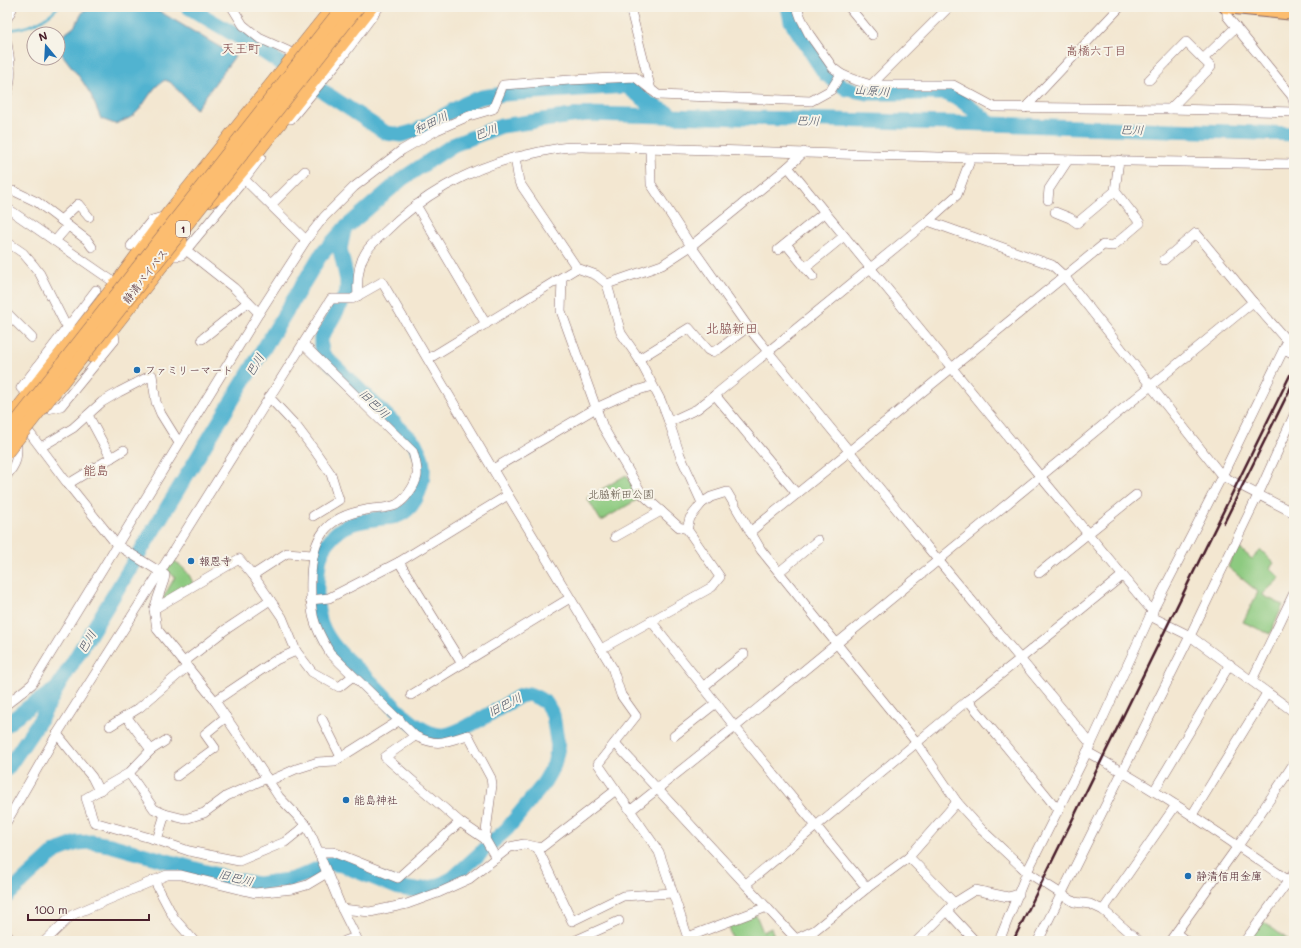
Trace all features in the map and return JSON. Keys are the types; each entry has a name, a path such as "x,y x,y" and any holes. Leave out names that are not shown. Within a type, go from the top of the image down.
{"highway":[{"path":"166,216 185,182 303,31 329,7"},
{"path":"9,415 29,395 73,330 116,284 166,216 333,7"},
{"name":"静清バイパス","path":"7,434 344,7"},
{"path":"10,454 137,299 359,7"},
{"name":"静清バイパス","path":"10,454 359,7"},
{"path":"210,201 222,194 255,155 371,7"}],"main road":[{"path":"1226,7 1294,14"}],"street":[{"path":"7,19 13,7"},
{"path":"232,7 243,25 254,34 276,47 288,51"},
{"path":"170,256 177,256 186,250 342,57 379,7"},
{"path":"630,7 652,90"},
{"path":"797,7 801,18 820,50 833,68 852,79 871,85 953,85 994,107 1294,112"},
{"path":"849,7 872,35"},
{"path":"871,85 950,7"},
{"path":"1026,108 1120,7"},
{"path":"1226,7 1227,16 1292,96 1294,103"},
{"path":"1203,58 1236,26"},
{"path":"1149,80 1186,42 1211,67 1170,109"},
{"path":"7,43 11,68 7,94"},
{"path":"7,704 32,684 118,546 259,313 306,240 324,217 354,187 402,150 437,130 469,116 494,109 503,85 635,77 658,95 811,101 831,90 841,74"},
{"path":"355,298 361,263 366,252 395,222 416,205 449,184 482,169 515,157 561,148 613,147 971,158 1294,164"},
{"path":"650,149 651,184 691,246 748,327 1020,660 1089,748 1238,846 1291,877 1245,941"},
{"path":"607,284 662,265 691,246 788,167 804,152"},
{"path":"515,157 519,182 577,268 596,275 607,284 621,333 639,359 652,386 669,422 680,455 702,503"},
{"path":"669,422 697,409 928,221 957,195 971,158"},
{"path":"1048,200 1049,189 1068,160"},
{"path":"1055,212 1070,218 1077,223 1115,191 1119,160"},
{"path":"788,167 1152,614 1190,636 1294,712"},
{"path":"271,205 305,171"},
{"path":"244,179 306,240"},
{"path":"14,191 37,202 87,240 92,247"},
{"path":"750,532 1103,245 1113,246 1140,223 1115,191"},
{"path":"55,241 64,223 78,204 89,217"},
{"path":"416,205 486,324"},
{"path":"7,208 137,299"},
{"path":"813,277 782,247 825,212"},
{"path":"131,246 152,220 166,216"},
{"path":"928,221 1052,265 1064,276 1222,476 1294,513"},
{"path":"1164,260 1196,233 1294,354"},
{"path":"805,268 844,236"},
{"path":"7,242 23,253 34,266 64,322 73,330 96,290"},
{"path":"186,250 234,288 259,313"},
{"path":"428,359 577,268"},
{"path":"562,278 561,310 602,427 642,494 679,527 687,529 720,577 712,587 601,649"},
{"path":"7,821 57,734 331,299 355,298 382,282 612,667 621,695 636,716 598,764 659,852 689,939 767,907"},
{"path":"202,339 248,302"},
{"path":"631,810 735,728 1253,302"},
{"path":"7,313 32,338"},
{"path":"639,359 688,328 708,350 712,352 719,349 748,327"},
{"path":"999,941 1027,872 1059,811 1152,614 1222,476 1294,328"},
{"path":"303,344 413,452 417,466 417,477 405,498 396,504 386,507 366,509 344,516 331,523 324,530 316,543 312,555 310,600 314,624 330,653 415,736 428,742 440,743 468,736 491,778 492,785 485,839"},
{"path":"40,447 73,428 102,402 152,375 156,402 179,443"},
{"path":"493,469 596,408 652,386"},
{"path":"715,395 797,494"},
{"path":"269,397 297,427 331,474 339,500 313,516"},
{"path":"9,415 29,432 68,484 118,546 165,575 154,609 157,630 215,700 279,797 306,825 342,909 357,939 345,941"},
{"path":"88,415 111,458"},
{"path":"1038,941 1190,636 1258,495 1294,416"},
{"path":"68,484 124,450"},
{"path":"7,475 15,465 17,459 10,454"},
{"path":"687,529 690,518 702,503 711,497 727,492 761,550 917,743 957,802 983,831 1027,872 1074,902 1090,904 1103,910 1139,941"},
{"path":"310,600 329,598 399,562 508,495"},
{"path":"1039,573 1136,495"},
{"path":"615,537 661,511"},
{"path":"779,572 818,540"},
{"path":"253,575 287,553 312,555"},
{"path":"154,609 240,559 282,617 296,651 312,672 339,687 354,676"},
{"path":"399,562 462,664"},
{"path":"746,884 817,827 968,700 1020,660 1122,576"},
{"path":"1252,680 1294,593"},
{"path":"411,695 570,598"},
{"path":"110,726 139,708 185,664 225,630 270,600"},
{"path":"651,621 735,728 867,888"},
{"path":"215,700 276,660 296,651"},
{"path":"703,687 744,654"},
{"path":"1154,791 1230,664"},
{"path":"1192,815 1268,692"},
{"path":"968,700 1059,811"},
{"path":"674,736 716,703"},
{"path":"126,716 151,750"},
{"path":"177,776 215,748 205,734 226,717"},
{"path":"322,719 341,757"},
{"path":"129,773 154,809 165,814 185,819 204,813 227,796 296,769 318,762 335,760 400,720"},
{"path":"57,734 92,777 99,791"},
{"path":"415,736 385,757 460,822 485,839 496,858"},
{"path":"165,741 151,750 129,773 86,798 94,822 189,851 239,861 285,842 306,825"},
{"path":"615,743 767,907 794,940 815,930 867,888 909,857 957,802"},
{"path":"1186,941 1173,937 1284,780 1294,763"},
{"path":"342,909 370,912 407,904 440,892 469,879 510,847 524,844 541,848 616,790"},
{"path":"1103,910 1176,805"},
{"path":"157,840 165,814"},
{"path":"45,941 72,915 167,875 180,874 255,893 293,889 307,885 333,852 398,878 460,822"},
{"path":"537,847 572,921 623,896 673,893"},
{"path":"909,857 954,903"},
{"path":"154,880 174,918 194,941"},
{"path":"917,941 954,903 975,890 1008,897 1019,894"},
{"path":"947,911 975,941"},
{"path":"574,941 619,922"},
{"path":"7,935 12,941"}],"green space":[{"name":"北脇新田公園","path":"626,475 640,498 601,521 587,498"},
{"path":"1237,546 1252,559 1261,550 1274,563 1270,568 1280,578 1263,594 1264,596 1283,605 1270,634 1243,622 1258,592 1228,567"},
{"path":"173,560 190,576 193,584 165,601 163,598 175,577 166,570"},
{"path":"756,915 763,932 771,928 776,941 733,941 728,924"},
{"path":"1262,921 1290,941 1247,941"}],"water":[{"path":"91,7 152,7 235,56 196,109 170,82 165,80 152,91 133,116 115,124 101,119 91,95 66,60 66,33 74,27 84,10 88,10"}],"waterway":[{"path":"7,30 21,28 35,23 53,12 58,7"},
{"name":"和田川","path":"188,7 259,49 386,133 401,135 416,131 466,103 482,97 504,94 626,86 650,104 669,113"},
{"name":"山原川","path":"788,7 791,21 825,74 847,89 867,93 945,93 962,101 991,124"},
{"name":"巴川","path":"7,769 40,720 56,690 320,256 344,229 402,179 453,145 501,126 586,114 991,124 1294,134"},
{"name":"旧巴川","path":"7,896 56,851 77,843 91,842 110,845 231,879 258,884 289,880 330,863 342,865 399,888 417,890 438,886 453,878 507,829 542,786 554,765 558,747 553,715 546,703 538,698 529,694 520,696 483,718 453,733 445,735 432,733 419,727 407,718 344,657 325,633 321,623 317,601 319,563 322,551 327,543 334,535 346,526 367,520 397,516 404,512 415,500 419,492 423,475 422,459 415,443 323,355 321,338 347,291 347,280 340,249 344,230"},
{"path":"7,724 30,706 55,690"}],"railway":[{"path":"1013,941 1294,367"},
{"path":"1224,523 1294,381"}],"place":[{"name":"ファミリーマート","path":"137,370"},
{"name":"報恩寺","path":"191,561"},
{"name":"能島神社","path":"346,800"},
{"name":"静清信用金庫","path":"1188,876"}],"district":[{"name":"天王町","path":"241,48"},
{"name":"高橋六丁目","path":"1096,51"},
{"name":"北脇新田","path":"732,328"},
{"name":"能島","path":"96,470"}]}
